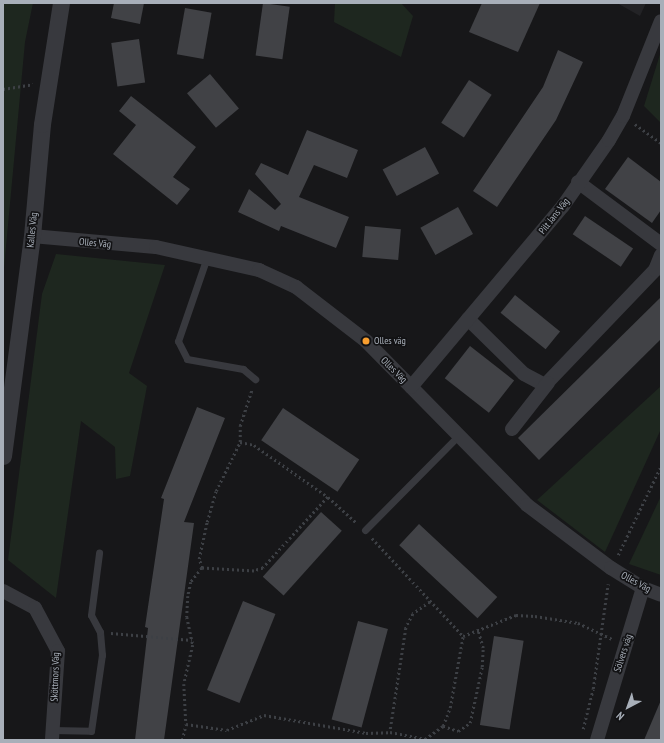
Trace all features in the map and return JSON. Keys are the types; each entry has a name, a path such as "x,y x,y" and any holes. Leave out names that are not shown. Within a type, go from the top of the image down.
{"street":[{"name":"Kalles Väg","path":"3,456 32,236 49,81 61,3"},
{"name":"Pilt Jans Väg","path":"410,387 563,206 624,116 661,21"},
{"path":"578,182 661,244"},
{"name":"Olles Väg","path":"32,236 156,247 207,257 259,270 296,287 366,341 457,437 527,505 611,568 643,588 661,594"},
{"path":"512,428 548,383 655,270 661,256"},
{"path":"468,319 524,374 548,383"},
{"name":"Sölvers väg","path":"597,740 643,588"},
{"name":"Sköttmors Väg","path":"3,591 35,608 58,651 52,735"}],"lane":[{"path":"207,257 178,341 187,359 242,369 256,379"},
{"path":"365,530 457,437"},
{"path":"52,735 91,731 102,655 100,632 91,615 99,553"}],"path":[{"path":"3,90 49,81"},
{"path":"624,116 661,143"},
{"path":"202,568 199,559 214,499 240,442 240,426 256,379"},
{"path":"240,442 254,446 328,497 365,530 462,636"},
{"path":"582,732 601,635 611,568 661,466"},
{"path":"202,568 254,571 263,568 328,497"},
{"path":"182,740 186,724 184,684 192,640 187,617 188,596 191,582 202,568"},
{"path":"390,732 406,628 412,614 430,602"},
{"path":"462,636 516,615 535,616 578,623 601,635 626,645"},
{"path":"443,726 458,731 470,724 482,667 483,648 478,631"},
{"path":"100,632 192,640"},
{"path":"186,724 227,730 264,715 366,733 390,732 424,739 443,726 450,708 462,636"}],"shaded area":[{"path":"3,3 33,3 25,42 3,279"},
{"path":"335,3 401,3 413,16 401,57 334,22"},
{"path":"617,3 646,3 640,16"},
{"path":"661,51 661,123 644,106"},
{"path":"56,254 165,265 129,373 147,386 130,476 116,479 115,447 81,421 56,598 8,560 42,294"},
{"path":"661,386 661,429 605,552 537,500"},
{"path":"661,496 661,575 629,564"}],"building":[{"path":"114,3 144,3 140,24 111,18"},
{"path":"263,3 290,7 282,59 256,55"},
{"path":"482,3 540,3 518,52 469,32"},
{"path":"185,8 212,13 203,59 177,54"},
{"path":"139,39 145,83 117,86 111,43"},
{"path":"558,50 583,62 556,120 497,207 473,191 543,87"},
{"path":"210,74 239,108 216,128 187,93"},
{"path":"469,80 492,95 464,137 441,123"},
{"path":"131,96 196,147 173,177 190,189 177,205 113,154 136,125 119,111"},
{"path":"307,130 358,150 347,178 314,165 299,197 349,217 336,248 281,226 279,231 238,212 249,189 275,210 281,204 255,174 261,163 288,175"},
{"path":"425,147 439,173 397,196 383,170"},
{"path":"628,157 661,182 661,210 652,223 605,189"},
{"path":"458,207 473,234 435,255 420,228"},
{"path":"585,216 633,248 621,267 573,234"},
{"path":"365,226 401,229 398,260 362,257"},
{"path":"515,295 560,332 546,349 501,313"},
{"path":"661,297 661,339 539,460 518,438"},
{"path":"470,346 514,380 489,413 445,378"},
{"path":"197,407 225,418 184,522 194,523 164,740 135,740 148,628 145,627 164,499 161,498"},
{"path":"283,408 359,459 337,492 261,440"},
{"path":"321,512 342,531 284,595 263,577"},
{"path":"419,524 497,597 477,618 399,545"},
{"path":"243,601 275,614 239,703 207,690"},
{"path":"358,621 388,629 362,728 332,720"},
{"path":"494,636 524,641 510,730 480,725"},
{"path":"661,700 661,740 644,740"}],"place":[{"name":"Olles väg","path":"366,341"}]}
